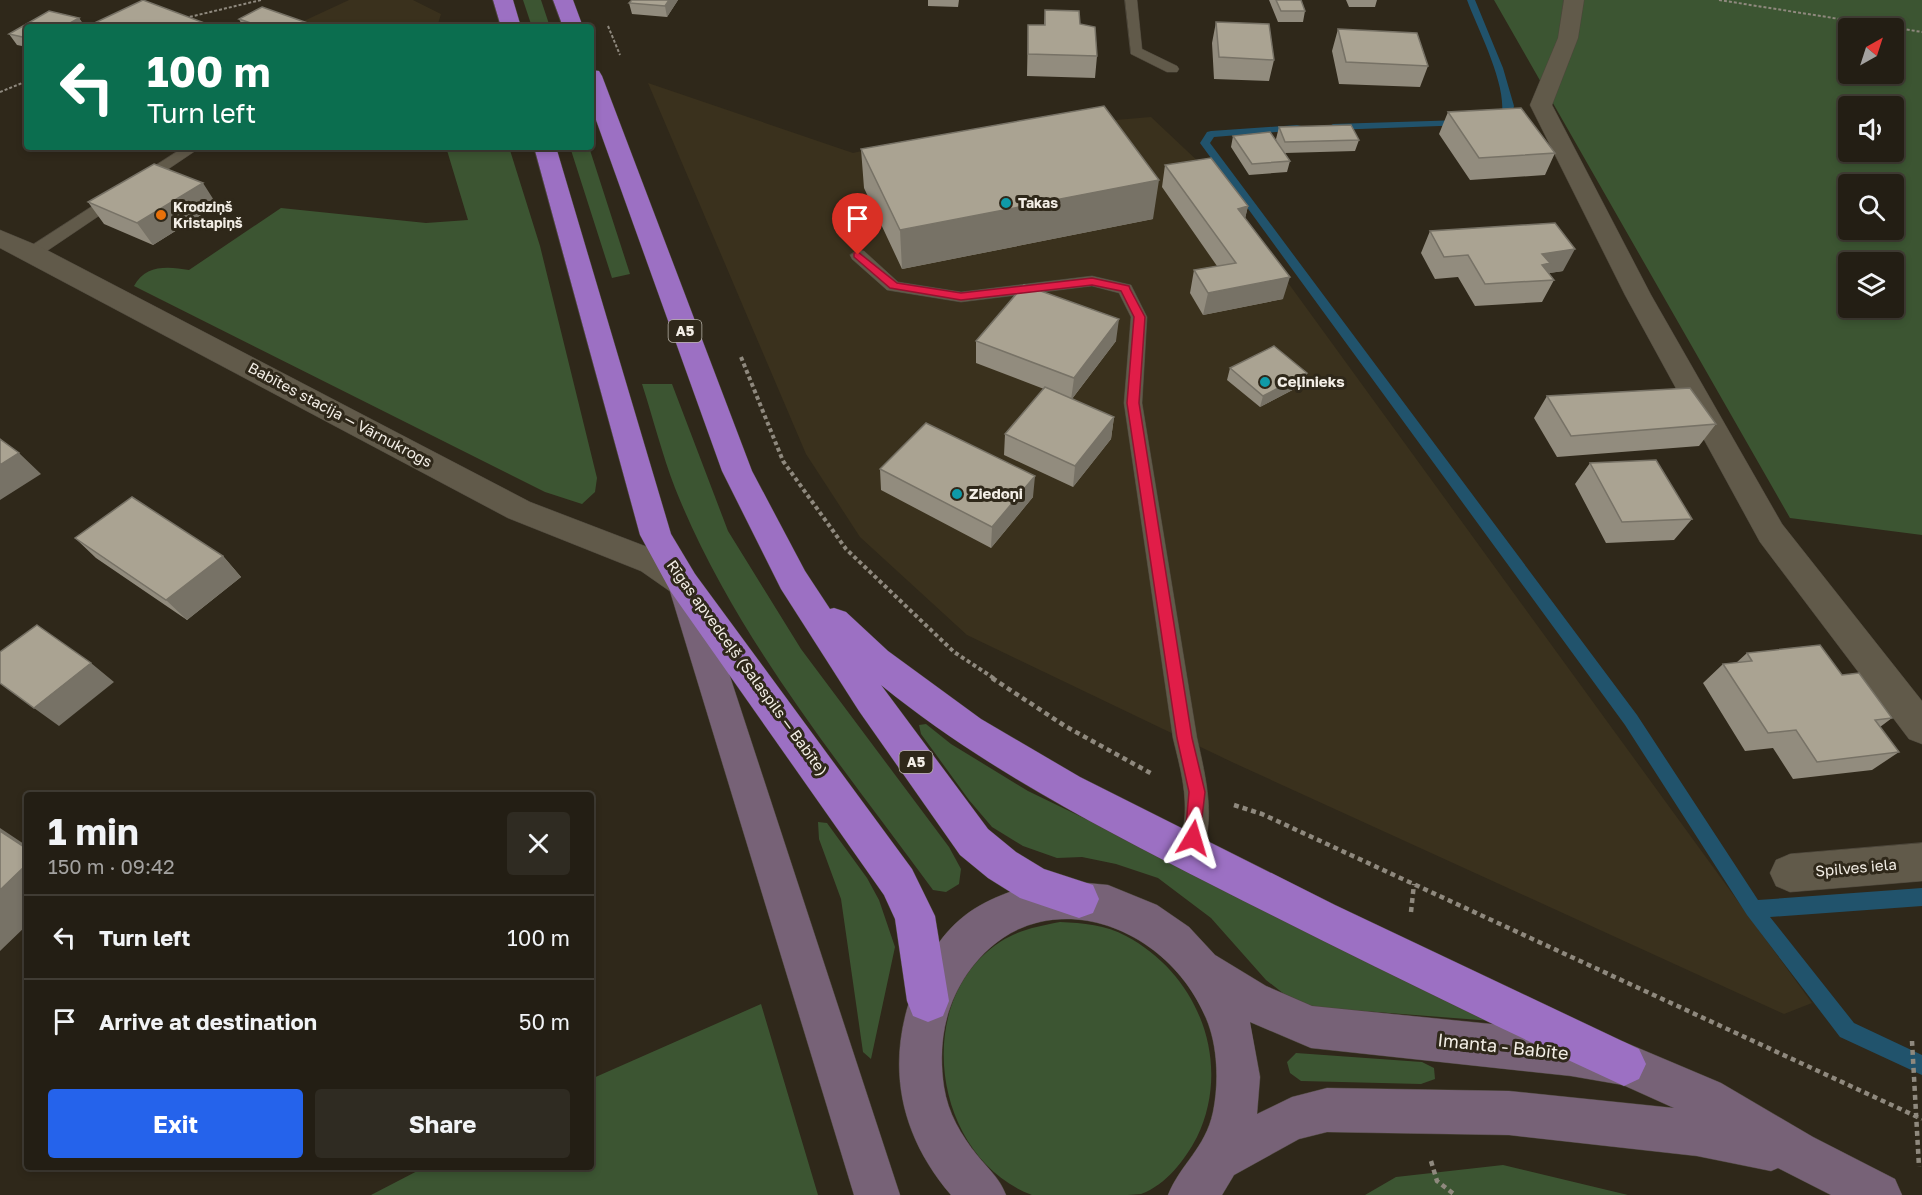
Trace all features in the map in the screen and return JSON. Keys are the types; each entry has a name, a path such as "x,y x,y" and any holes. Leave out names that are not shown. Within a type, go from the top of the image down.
{"highway":[{"path":"503,0 509,24"},
{"path":"563,0 572,24"},
{"name":"A5","path":"594,84 737,471 793,580 871,700 974,842 1002,865 1034,885 1079,899"},
{"name":"Rīgas apvedceļš (Salaspils — Babīte)","path":"546,150 656,535 683,583 837,794 898,882 915,916 928,1000"},
{"path":"793,580 841,629 900,680 963,726 1041,776 1406,962 1624,1065"}],"main road":[{"path":"683,583 877,1195"},
{"path":"983,1195 959,1172 934,1131 921,1087 919,1043 928,1000 946,964 972,934 1005,913 1040,902 1079,899 1113,905 1146,920 1176,942 1202,970 1222,1004 1234,1041 1238,1081 1233,1122 1218,1160 1191,1195"},
{"name":"Imanta - Babīte","path":"1202,970 1251,1001 1311,1028 1571,1054 1624,1065 1705,1099 1797,1153 1879,1195"},
{"name":"Imanta - Babīte","path":"1218,1160 1292,1119 1327,1110 1509,1113 1697,1133 1797,1153"}],"street":[{"path":"1574,0 1568,38 1540,105 1638,295 1771,533 1922,728"},
{"name":"Babītes stacija — Vārnukrogs","path":"0,238 519,510 652,562 683,583"},
{"name":"Spilves iela","path":"1790,873 1922,862"}],"lane":[{"path":"1131,0 1136,51 1172,69"},
{"path":"32,253 189,150"},
{"path":"858,255 893,286 961,297 1092,281 1125,289 1139,317 1133,403 1185,738 1197,792 1196,824 1190,853"}],"path":[{"path":"180,19 261,0"},
{"path":"1719,0 1922,32"},
{"path":"0,92 24,82"},
{"path":"1912,1041 1919,1173"}],"shaded area":[{"path":"349,0 413,0 441,14 438,24 297,24"},
{"path":"648,83 853,153 928,136 1151,117 1203,166 1812,1003 1784,1014 1234,763 967,635 860,537 806,454"}],"green space":[{"path":"523,0 541,0 549,24 531,24"},
{"path":"1494,0 1922,0 1922,535 1790,518"},
{"path":"447,150 510,150 540,246 597,478 595,492 582,504 545,492 134,286 144,274 150,271 165,268 189,270 281,208 426,223 468,220"},
{"path":"571,150 590,150 630,274 612,278"},
{"path":"642,384 672,384 728,531 801,649 949,847 961,869 959,884 946,892 933,890 826,746 758,647 699,543 675,488"},
{"path":"926,724 951,744 1028,791 1505,1022 1312,1007 1288,997 1266,980 1211,918 1158,878 1116,864 1082,857 1057,858 1023,846 992,827 969,800 921,734 919,725"},
{"path":"818,822 827,823 867,878 879,900 895,947 871,1059 863,1052 841,899 819,839"},
{"path":"1060,922 1110,929 1151,952 1173,973 1190,997 1202,1023 1209,1050 1211,1079 1207,1108 1197,1137 1181,1163 1167,1178 1141,1194 1032,1195 999,1176 973,1148 955,1114 945,1077 944,1038 953,1001 971,968 1007,938 1021,931"},
{"path":"761,1004 818,1195 371,1195 419,1170 594,1170 594,1078"},
{"path":"1296,1053 1422,1062 1434,1068 1435,1079 1421,1084 1301,1081 1290,1073 1287,1062"},
{"path":"1503,1165 1628,1195 1365,1195 1396,1177"}],"building":[{"path":"143,0 207,24 92,24"},
{"path":"632,0 669,0 665,6 629,3"},
{"path":"1276,0 1301,0 1305,11 1281,11"},
{"path":"262,7 310,24 253,24 239,19"},
{"path":"1045,10 1079,11 1080,24 1095,27 1097,56 1028,54 1028,25 1045,25"},
{"path":"49,11 79,18 68,24 26,24"},
{"path":"1216,22 1269,24 1274,60 1219,57"},
{"path":"24,25 24,37 9,34"},
{"path":"1338,29 1417,33 1428,66 1346,62"},
{"path":"1104,106 1159,180 900,230 861,149"},
{"path":"1521,108 1555,153 1479,158 1448,112"},
{"path":"1351,125 1359,140 1285,142 1279,127"},
{"path":"1270,132 1290,161 1252,164 1233,136"},
{"path":"1211,158 1248,206 1238,209 1290,277 1208,293 1194,270 1236,263 1165,165"},
{"path":"154,164 203,183 137,223 88,202"},
{"path":"1555,223 1575,249 1542,254 1550,263 1542,265 1554,280 1485,284 1468,255 1444,257 1430,231"},
{"path":"1024,285 1119,319 1074,378 976,341"},
{"path":"1274,346 1307,373 1263,396 1230,368"},
{"path":"1045,387 1114,417 1075,466 1005,434"},
{"path":"1690,388 1716,424 1571,436 1547,396"},
{"name":"Ziedoņi","path":"926,423 1035,476 992,527 880,469"},
{"path":"0,439 19,453 0,465"},
{"path":"1656,460 1692,519 1622,522 1590,463"},
{"path":"132,497 223,556 166,600 75,538"},
{"path":"37,625 91,663 34,708 0,683 0,652"},
{"path":"1820,645 1842,675 1859,673 1892,718 1875,720 1899,752 1817,762 1796,730 1768,733 1723,664 1752,661 1747,653"},
{"path":"0,831 24,847 24,867 0,890"}],"waterway":[{"path":"1471,0 1498,68 1509,106 1505,121 1498,121"},
{"path":"1333,127 1462,123"},
{"path":"1297,128 1211,134 1205,143 1631,720 1753,909"},
{"path":"1753,909 1922,897"},
{"path":"1753,909 1847,1030 1922,1065"}],"place":[{"name":"Takas","path":"1006,203"},
{"name":"Krodziņš Kristapiņš","path":"161,215"},
{"name":"Ceļinieks","path":"1265,382"},
{"name":"Ziedoņi","path":"957,494"}],"route":[{"path":"858,255 893,286 961,297 1092,281 1125,289 1139,317 1133,403 1185,738 1197,792 1193,838"}]}
